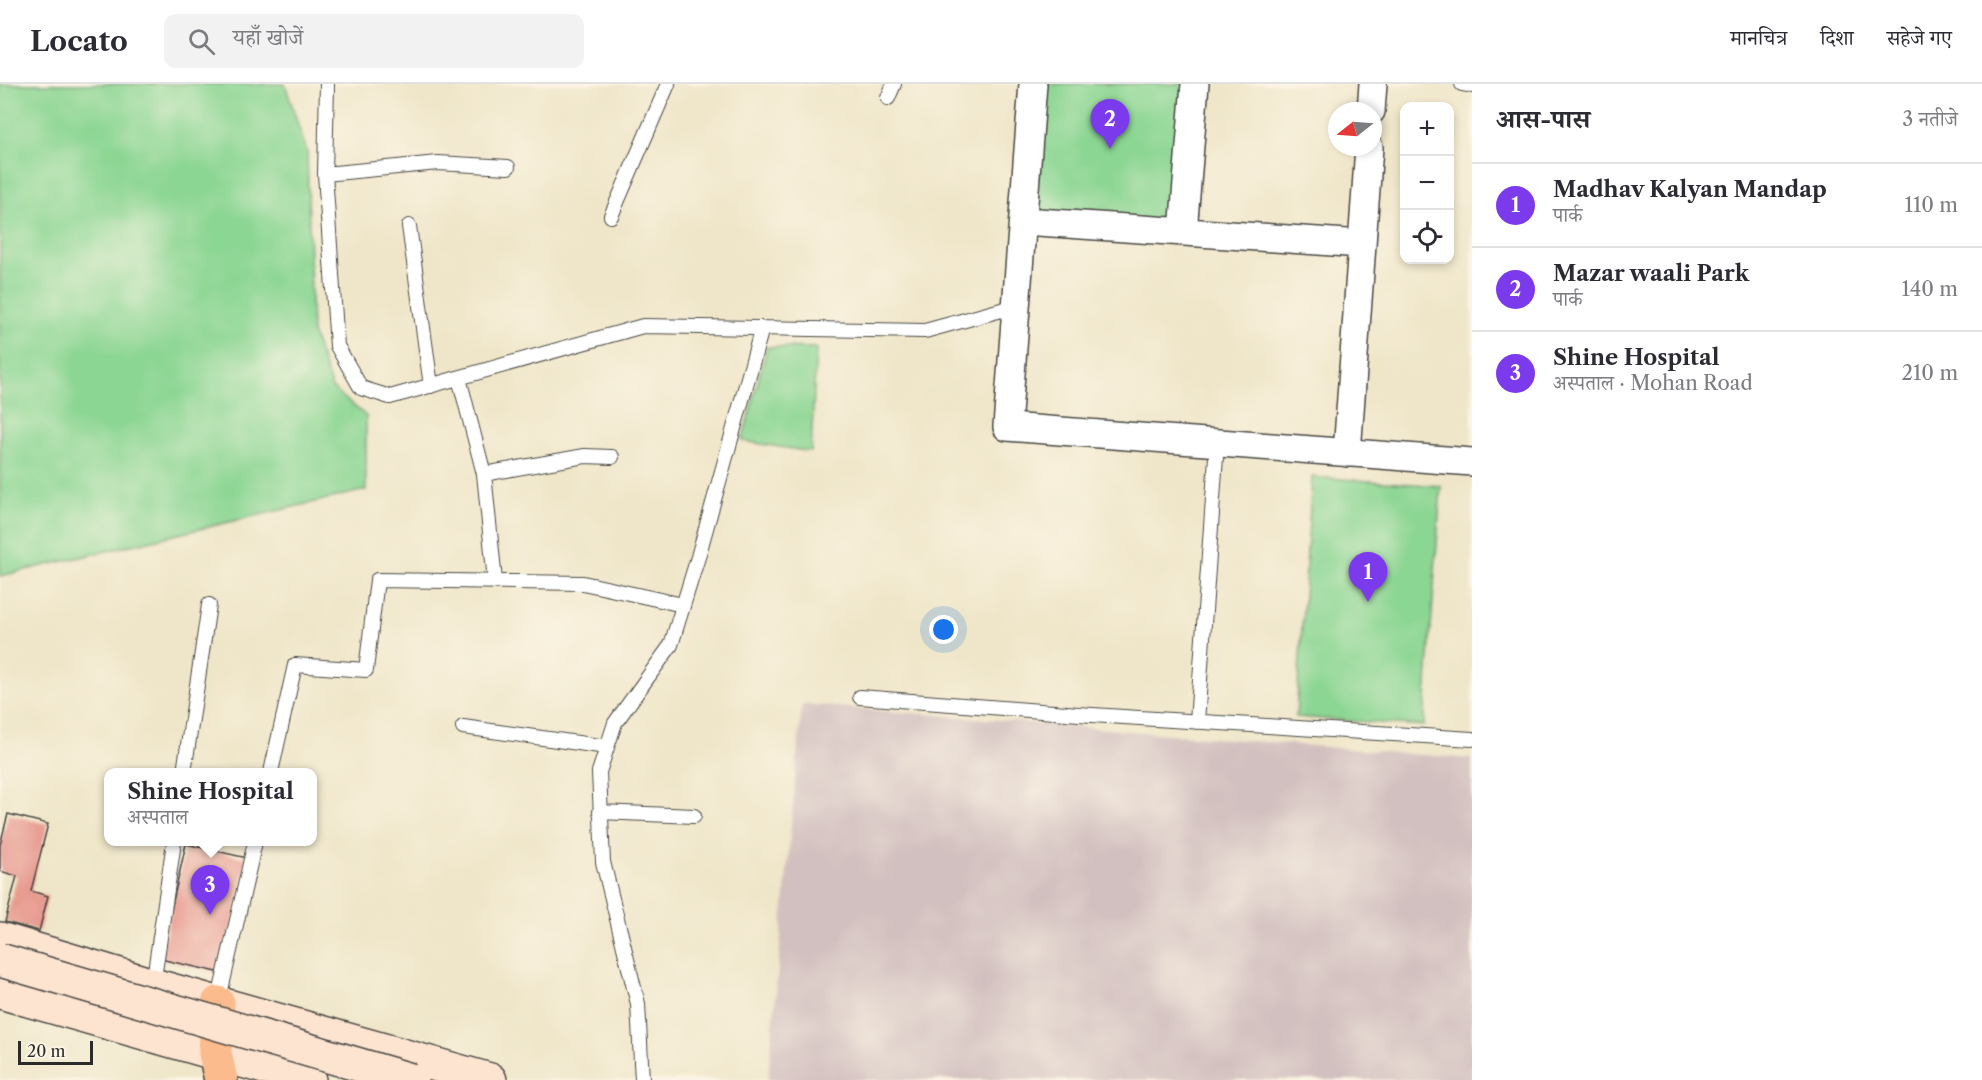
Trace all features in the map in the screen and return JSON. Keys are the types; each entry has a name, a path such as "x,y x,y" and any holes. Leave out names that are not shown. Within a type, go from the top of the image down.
{"main road":[{"path":"0,939 153,985 490,1080"},
{"path":"0,960 411,1080"},
{"path":"0,992 218,1066 309,1080"},
{"path":"218,1003 218,1066"}],"street":[{"path":"1034,84 1007,427 1472,462"},
{"path":"1183,232 1196,84"},
{"path":"1372,102 1373,84"},
{"path":"1347,453 1368,156"},
{"path":"1023,221 1362,244"}],"lane":[{"path":"327,84 325,174 337,346 361,388 390,397 643,326 925,331 1016,306"},
{"path":"611,216 668,84"},
{"path":"888,98 894,84"},
{"path":"1462,84 1472,86"},
{"path":"325,174 438,163 508,167"},
{"path":"409,226 431,386"},
{"path":"642,1080 638,1004 603,862 599,772 615,723 671,645 762,328"},
{"path":"459,378 484,474 495,581"},
{"path":"1197,722 1217,443"},
{"path":"484,474 585,456 612,457"},
{"path":"272,768 295,665 366,670 377,580 583,583 683,605"},
{"path":"185,768 209,605"},
{"path":"860,697 1197,722 1472,739"},
{"path":"463,727 607,747"},
{"path":"600,812 694,816"},
{"path":"153,985 173,846"},
{"path":"218,1003 254,846"}],"shaded area":[{"path":"802,704 1472,759 1472,1080 768,1080"}],"green space":[{"path":"0,84 285,84 307,152 312,332 332,388 366,416 366,490 0,576"},
{"path":"1042,84 1188,84 1177,225 1032,213"},
{"path":"767,347 816,348 811,452 742,441"},
{"path":"1312,477 1441,486 1424,726 1296,717"}],"building":[{"path":"8,814 48,824 31,891 48,896 39,931 5,922 17,876 0,871 0,845"},
{"path":"186,846 247,858 222,973 160,959"}],"place":[{"name":"Mazar waali Park","path":"1110,149"},
{"name":"Madhav Kalyan Mandap","path":"1368,602"},
{"name":"Shine Hospital","path":"210,915"}]}
